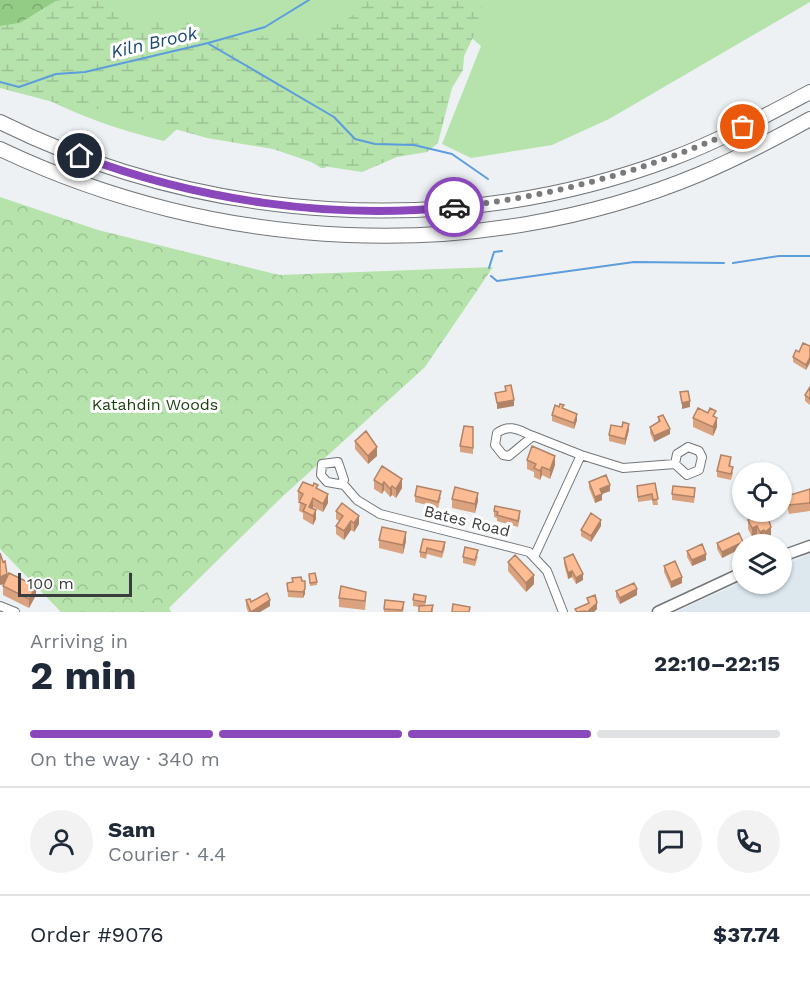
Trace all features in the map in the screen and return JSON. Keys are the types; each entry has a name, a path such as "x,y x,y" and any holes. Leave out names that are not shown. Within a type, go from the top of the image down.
{"highway":[{"path":"0,122 133,175 200,192 324,209 424,209 484,204 539,195 619,175 695,149 810,92"},
{"path":"0,149 104,192 211,220 326,234 421,234 543,220 612,203 700,174 810,119"}],"street":[{"path":"533,436 509,456 504,455 495,445 496,433 503,428 518,429 581,455 623,468 675,464"},
{"path":"562,612 547,571 534,557 581,455"},
{"name":"Bates Road","path":"341,483 357,500 380,514 514,546 529,552 534,557"},
{"path":"792,552 810,546"},
{"path":"658,612 732,578"},
{"path":"0,606 15,612"}],"shaded area":[{"path":"810,554 810,612 675,612 732,586 732,594 792,594 792,562"}],"green space":[{"path":"0,0 810,0 810,2 609,119 552,145 471,158 442,144 481,46 428,1 325,168 321,168 210,99 164,141 100,122 38,95 0,72"},
{"path":"0,0 62,0 56,1 20,23 0,26"},
{"path":"104,0 114,11 132,22 187,22 233,37 254,38 327,28 348,18 368,0 484,0 476,31 464,56 463,70 452,88 438,143 427,152 397,157 362,172 323,166 273,149 207,138 111,111 57,103 0,88 0,26 20,23 56,1"},
{"name":"Katahdin Woods","path":"0,197 98,230 279,275 493,267 425,367 282,497 169,608 171,612 61,612 0,549"}],"building":[{"path":"803,343 810,346 810,357 806,365 793,357 796,350 799,352"},
{"path":"511,385 514,400 497,403 495,393 506,391 505,386"},
{"path":"810,387 810,399 805,395"},
{"path":"688,391 690,401 682,403 680,392"},
{"path":"560,404 564,405 562,408 577,414 574,423 552,415 555,405 559,407"},
{"path":"698,408 708,413 710,408 716,411 713,416 717,418 713,427 693,418"},
{"path":"663,415 670,429 654,436 650,427 660,421 658,417"},
{"path":"623,422 629,424 625,439 609,435 611,425 622,427"},
{"path":"464,426 473,427 473,448 460,446"},
{"path":"366,431 377,447 368,456 355,441"},
{"path":"532,446 555,456 550,470 542,467 540,471 534,468 536,464 527,460"},
{"path":"721,455 731,457 729,466 732,467 731,474 717,471"},
{"path":"382,466 402,479 396,489 392,486 390,489 384,482 382,485 374,480"},
{"path":"606,475 610,485 600,489 602,494 595,497 589,482"},
{"path":"303,482 313,486 314,483 318,485 316,488 328,494 323,504 313,498 309,507 316,510 313,516 303,511 306,505 299,502 303,494 298,491"},
{"path":"655,483 658,499 653,500 652,494 638,497 637,486"},
{"path":"417,486 441,491 438,502 415,496"},
{"path":"673,486 695,488 694,497 672,494"},
{"path":"455,487 478,493 475,504 452,499"},
{"path":"810,489 810,502 792,505 792,494"},
{"path":"342,503 359,516 354,523 351,521 344,531 336,526 343,516 336,511"},
{"path":"495,506 520,511 518,521 497,515 498,512 494,511"},
{"path":"591,513 601,520 591,536 581,530"},
{"path":"749,522 769,522 771,527 765,532 764,530 760,532 757,526 752,528"},
{"path":"382,527 406,532 403,545 379,540"},
{"path":"732,536 732,547 722,552 717,543"},
{"path":"423,539 445,542 442,552 427,548 426,553 420,552"},
{"path":"702,544 706,554 692,560 687,551"},
{"path":"465,547 478,550 475,560 463,557"},
{"path":"0,553 3,562 5,561 7,574 0,577"},
{"path":"573,554 583,574 576,578 572,571 568,573 564,558"},
{"path":"515,555 534,575 526,583 508,562"},
{"path":"675,561 682,577 671,582 664,566"},
{"path":"9,573 36,586 29,599 3,586"},
{"path":"315,573 317,582 310,583 309,574"},
{"path":"301,577 302,581 305,581 303,592 288,591 287,583 293,582 292,578"},
{"path":"634,583 637,589 620,598 616,591"},
{"path":"341,586 366,592 365,601 339,598"},
{"path":"267,593 270,600 251,612 246,600 250,599 251,602"},
{"path":"414,594 426,596 425,602 413,600"},
{"path":"595,595 597,603 587,612 577,612 575,609 589,603 587,598"},
{"path":"385,600 404,602 402,610 384,609"},
{"path":"453,604 470,607 469,612 452,612"},
{"path":"433,605 431,612 419,612 419,606"}],"waterway":[{"name":"Kiln Brook","path":"0,82 19,87 56,74 85,72 208,43 265,27 309,0"},
{"path":"209,44 334,117 355,139 375,144 414,145 452,154 488,179"},
{"path":"489,268 494,252 502,251"},
{"path":"733,263 779,256 810,256"},
{"path":"491,276 497,281 634,262 724,263"}],"way so far":[{"path":"454,207 579,187 669,159 743,127"}],"route":[{"path":"80,156 133,175 167,184 200,192 270,203 350,210 454,207"}]}
